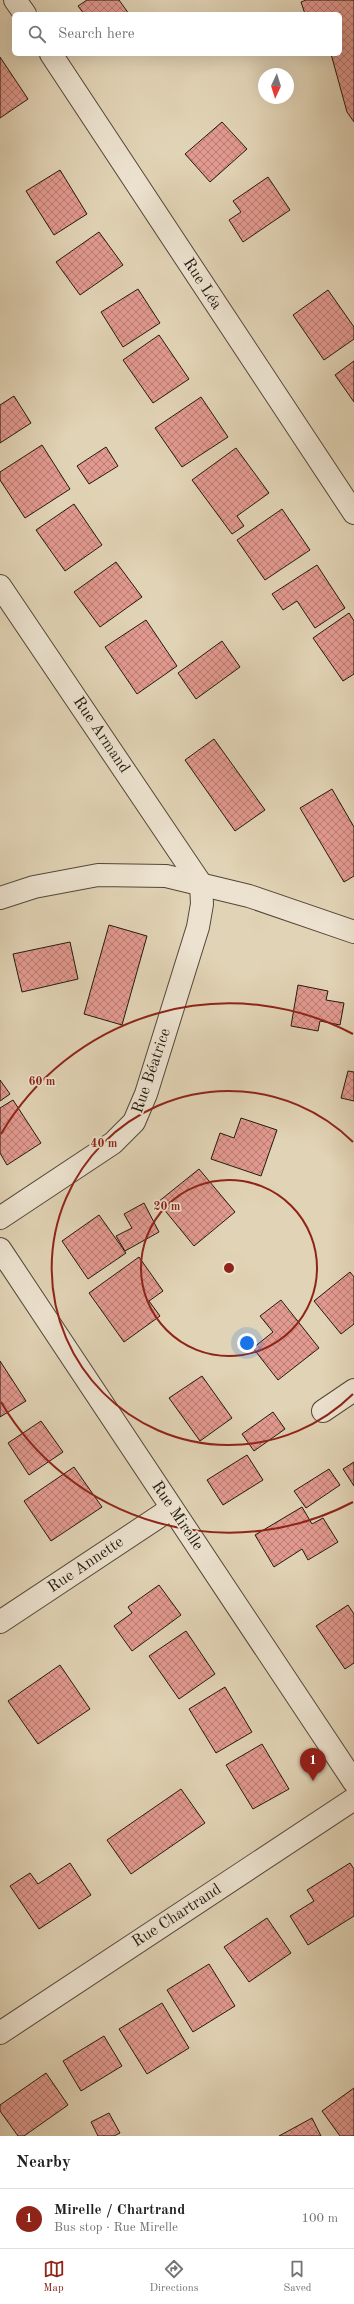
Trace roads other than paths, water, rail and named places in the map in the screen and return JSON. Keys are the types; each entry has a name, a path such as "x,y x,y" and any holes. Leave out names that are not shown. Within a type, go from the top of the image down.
{"street":[{"path":"15,0 23,12"},
{"name":"Rue Léa","path":"52,56 354,513"},
{"name":"Rue Armand","path":"0,586 201,884"},
{"path":"0,898 34,887 98,876 166,876 249,896 354,932"},
{"name":"Rue Béatrice","path":"0,1218 113,1143 134,1122 146,1094 198,927 202,904 201,884"},
{"name":"Rue Mirelle","path":"0,1249 354,1782"},
{"path":"323,1411 354,1390"},
{"name":"Rue Annette","path":"0,1622 172,1508"},
{"name":"Rue Chartrand","path":"0,2032 354,1799"}],"place":[{"name":"Mirelle / Chartrand","path":"313,1781"}]}
